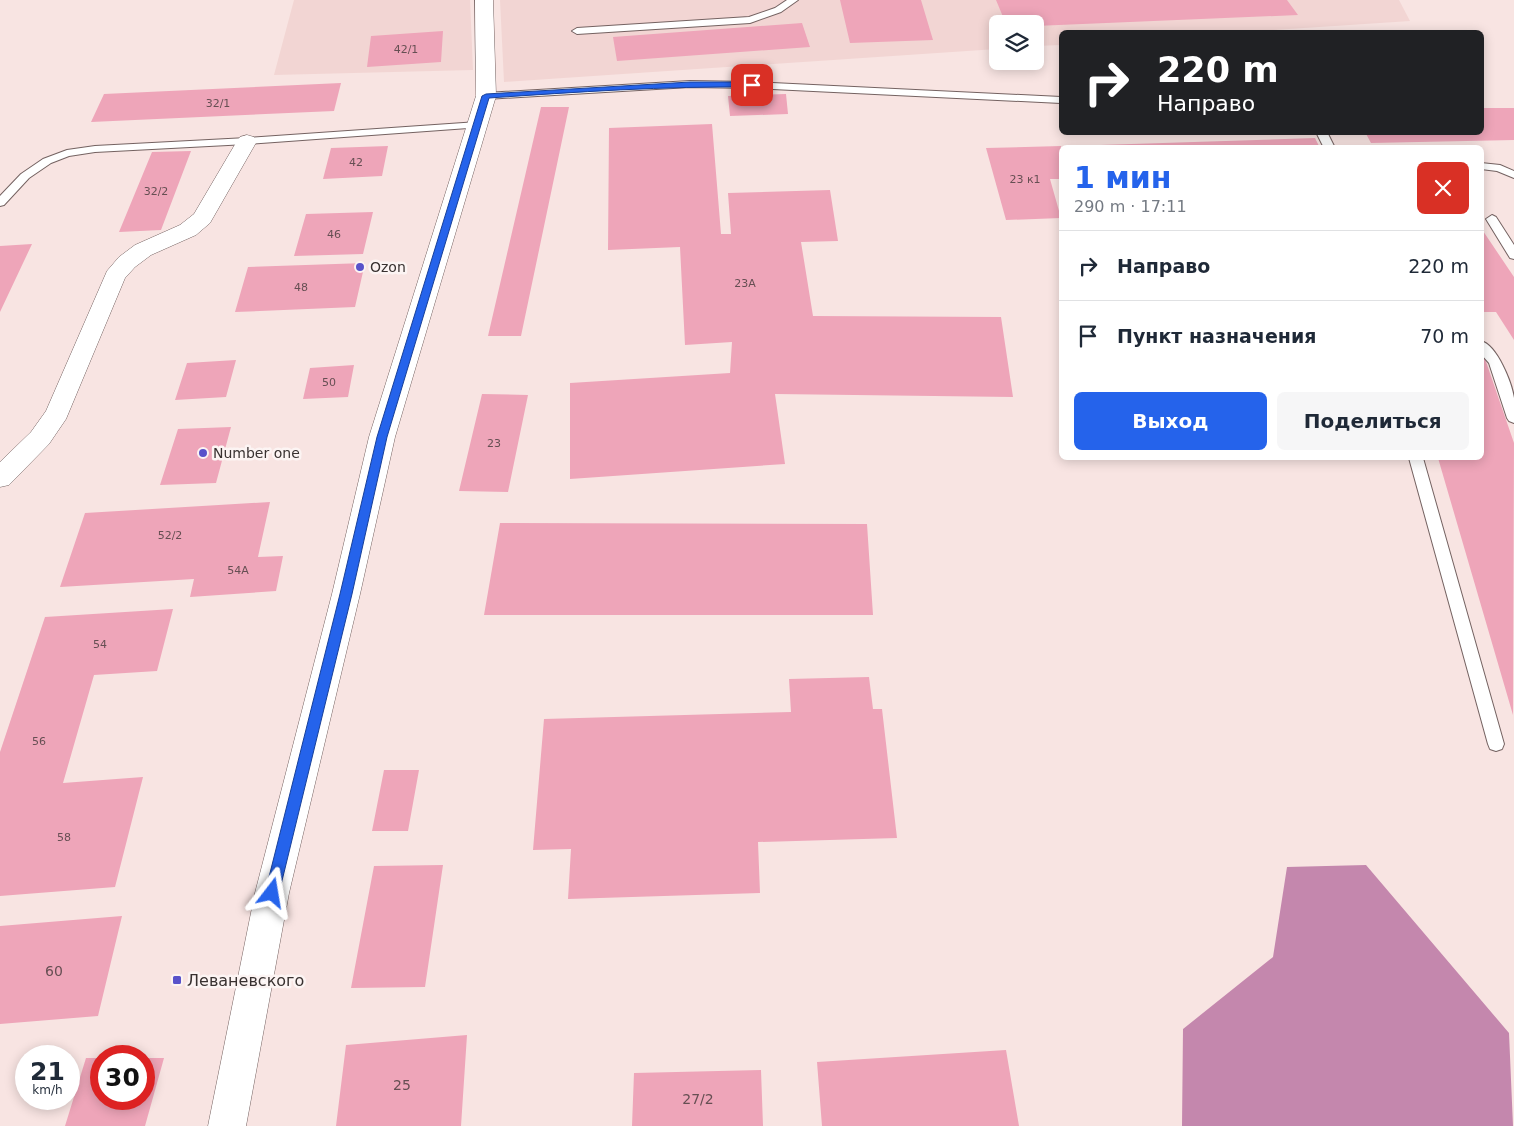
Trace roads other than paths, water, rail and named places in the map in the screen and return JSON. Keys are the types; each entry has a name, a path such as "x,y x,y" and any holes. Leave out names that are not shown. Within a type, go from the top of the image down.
{"street":[{"path":"227,1126 272,893 346,594 382,437 486,96 484,0"},
{"path":"0,478 40,438 57,413 115,276 127,262 143,250 188,230 202,218 247,141"}],"lane":[{"path":"577,31 750,20 778,10 793,0"},
{"path":"486,96 698,84 1059,100"},
{"path":"0,203 25,176 47,161 67,153 94,149 247,141 478,125"},
{"path":"1484,166 1500,168 1514,175"},
{"path":"1492,219 1514,255"},
{"path":"1484,349 1495,362 1514,418"},
{"path":"1417,460 1496,744"}],"place":[{"name":"Ozon","path":"360,267"},
{"name":"Number one","path":"203,453"},
{"name":"Леваневского","path":"177,980"}]}
